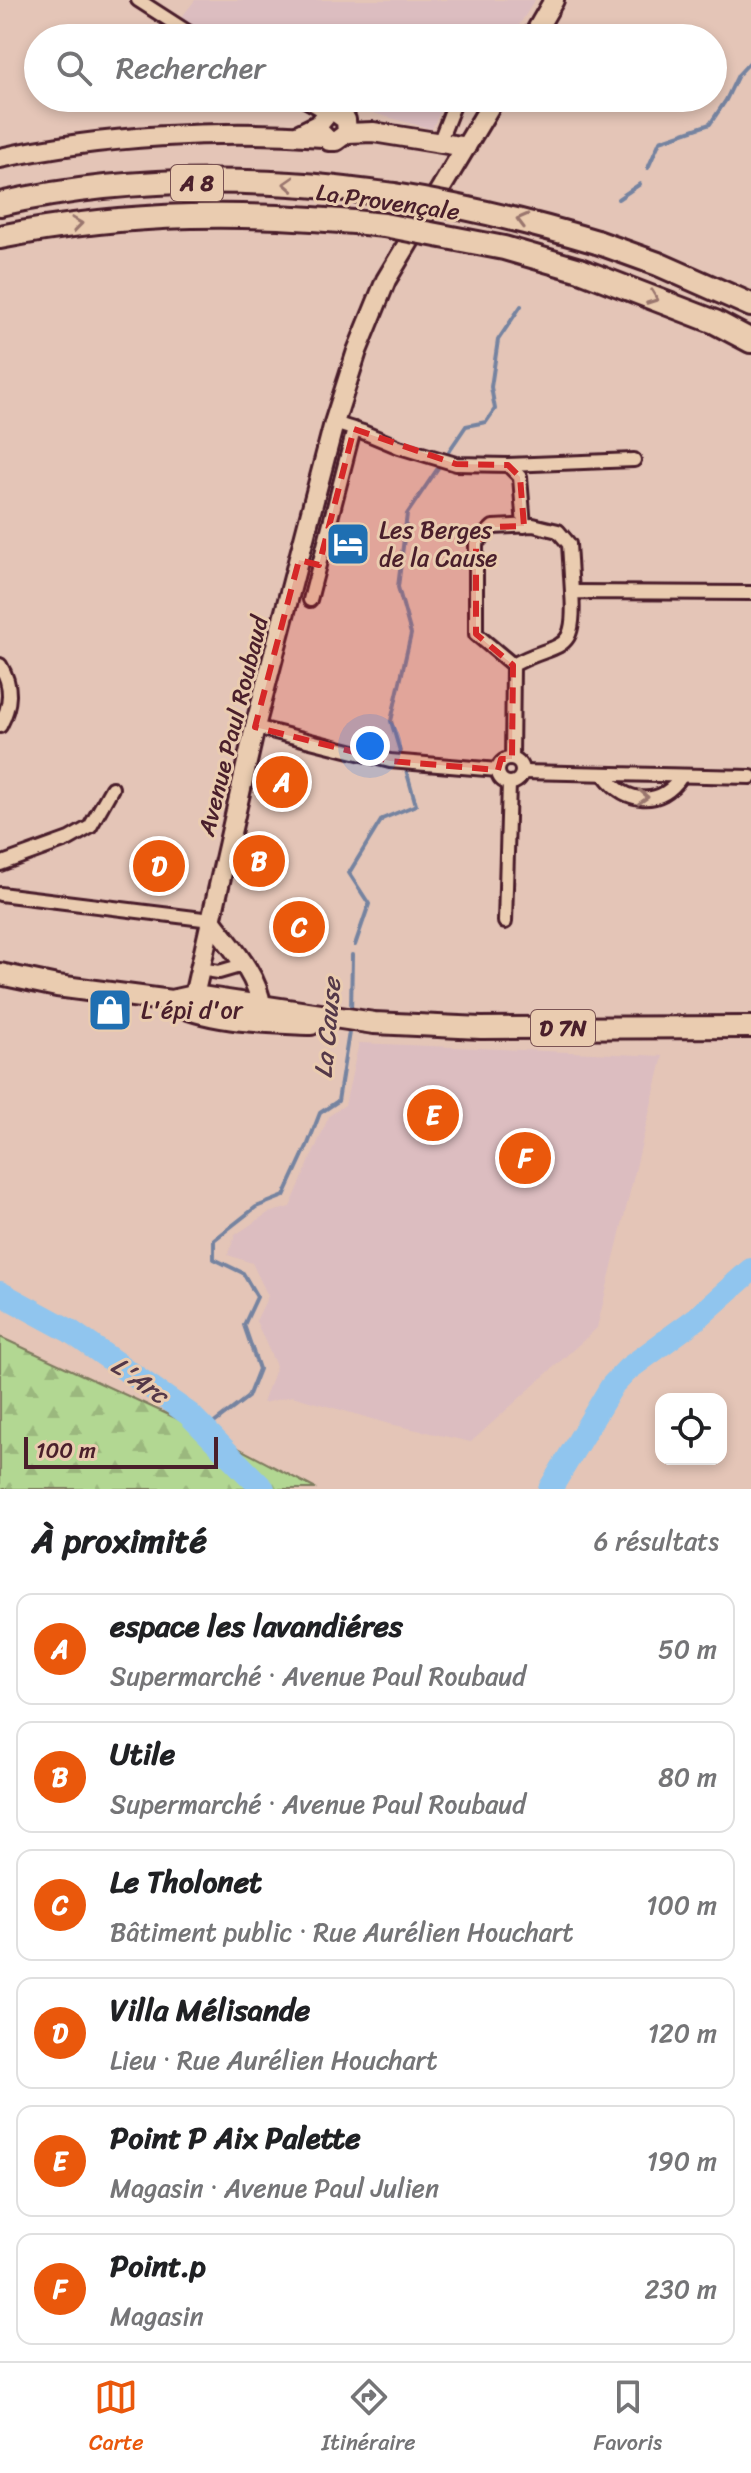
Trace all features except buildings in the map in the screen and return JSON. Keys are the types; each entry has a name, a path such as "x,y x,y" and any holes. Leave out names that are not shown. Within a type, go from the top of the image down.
{"highway":[{"name":"La Provençale","path":"0,204 90,189 226,182 292,184 394,195 523,220 597,242 658,264 751,305"},
{"name":"La Provençale","path":"0,237 97,221 162,216 298,216 384,225 491,245 580,270 715,322 751,341"}],"main road":[{"name":"D 7N","path":"0,974 57,986 171,1001 271,1022 348,1023 481,1034 751,1035"},
{"name":"D 7N","path":"197,1007 261,1005 348,1023"},
{"name":"D 7N","path":"374,1025 481,1028 751,1027"}],"street":[{"path":"138,0 175,24"},
{"path":"540,24 554,0"},
{"path":"314,112 336,141 346,126"},
{"path":"439,143 451,112"},
{"name":"Avenue Paul Roubaud","path":"197,1007 199,969 255,727 334,423 357,351 386,280 487,112"},
{"path":"0,158 113,141 236,134 297,135 321,119 341,114 346,126"},
{"path":"346,126 466,147"},
{"path":"334,423 456,464 634,460"},
{"path":"310,600 354,429"},
{"path":"508,465 520,477 524,526"},
{"path":"524,526 558,531 569,544 573,613 570,634 559,649 530,656 513,665 476,634 476,543 493,527 524,526"},
{"path":"299,560 319,565"},
{"path":"572,592 751,593"},
{"path":"0,665 8,679 9,709 0,726"},
{"path":"512,759 513,665"},
{"path":"255,727 390,761 498,770"},
{"path":"512,759 519,763 522,772 517,781 509,783 499,777 498,770 504,760 512,759"},
{"path":"522,772 751,777"},
{"path":"605,776 615,789 638,797 658,797 681,777"},
{"path":"505,922 509,783"},
{"path":"0,864 69,839 90,827 112,788"},
{"path":"0,894 211,920 243,965 259,993 261,1005"},
{"path":"199,969 219,972 243,965"}],"highlighted area":[{"path":"354,429 456,464 508,465 520,477 524,526 493,527 476,543 476,634 513,665 512,759 501,759 498,770 390,761 255,727 299,560 319,565"}],"shaded area":[{"path":"195,0 535,0 520,24 191,24 181,18"},
{"path":"369,112 440,112 432,129"},
{"path":"359,1043 663,1056 597,1328 471,1442 390,1424 292,1396 263,1403 276,1366 256,1321 268,1296 252,1263 228,1255 235,1235 268,1213 290,1207 329,1116 345,1105"}],"green space":[{"path":"0,1337 219,1438 316,1489 0,1489"}],"waterway":[{"name":"La Cause","path":"727,98 738,75 751,61"},
{"name":"La Cause","path":"648,168 660,141 710,124 718,112"},
{"name":"La Cause","path":"618,199 640,184"},
{"name":"La Cause","path":"449,451 466,426 486,422 495,409 491,387 498,340 521,306"},
{"name":"La Cause","path":"402,758 391,721 411,634 398,587 407,514 438,468"},
{"name":"La Cause","path":"355,945 369,904 349,873 382,819 416,805 405,766"},
{"name":"La Cause","path":"351,1013 352,955"},
{"name":"La Cause","path":"205,1430 248,1397 259,1369 244,1325 257,1297 243,1273 214,1259 214,1240 256,1207 284,1196 320,1113 338,1101 350,1026"},
{"name":"L'Arc","path":"550,1489 612,1386 628,1369 696,1319 751,1270"},
{"name":"L'Arc","path":"0,1293 70,1331 189,1414 263,1489"}],"place":[{"name":"Les Berges de la Cause","path":"348,544"},
{"name":"espace les lavandiéres","path":"282,782"},
{"name":"Utile","path":"259,861"},
{"name":"Villa Mélisande","path":"159,866"},
{"name":"Le Tholonet","path":"299,927"},
{"name":"L'épi d'or","path":"110,1010"},
{"name":"Point P Aix Palette","path":"433,1115"},
{"name":"Point.p","path":"525,1158"}]}
